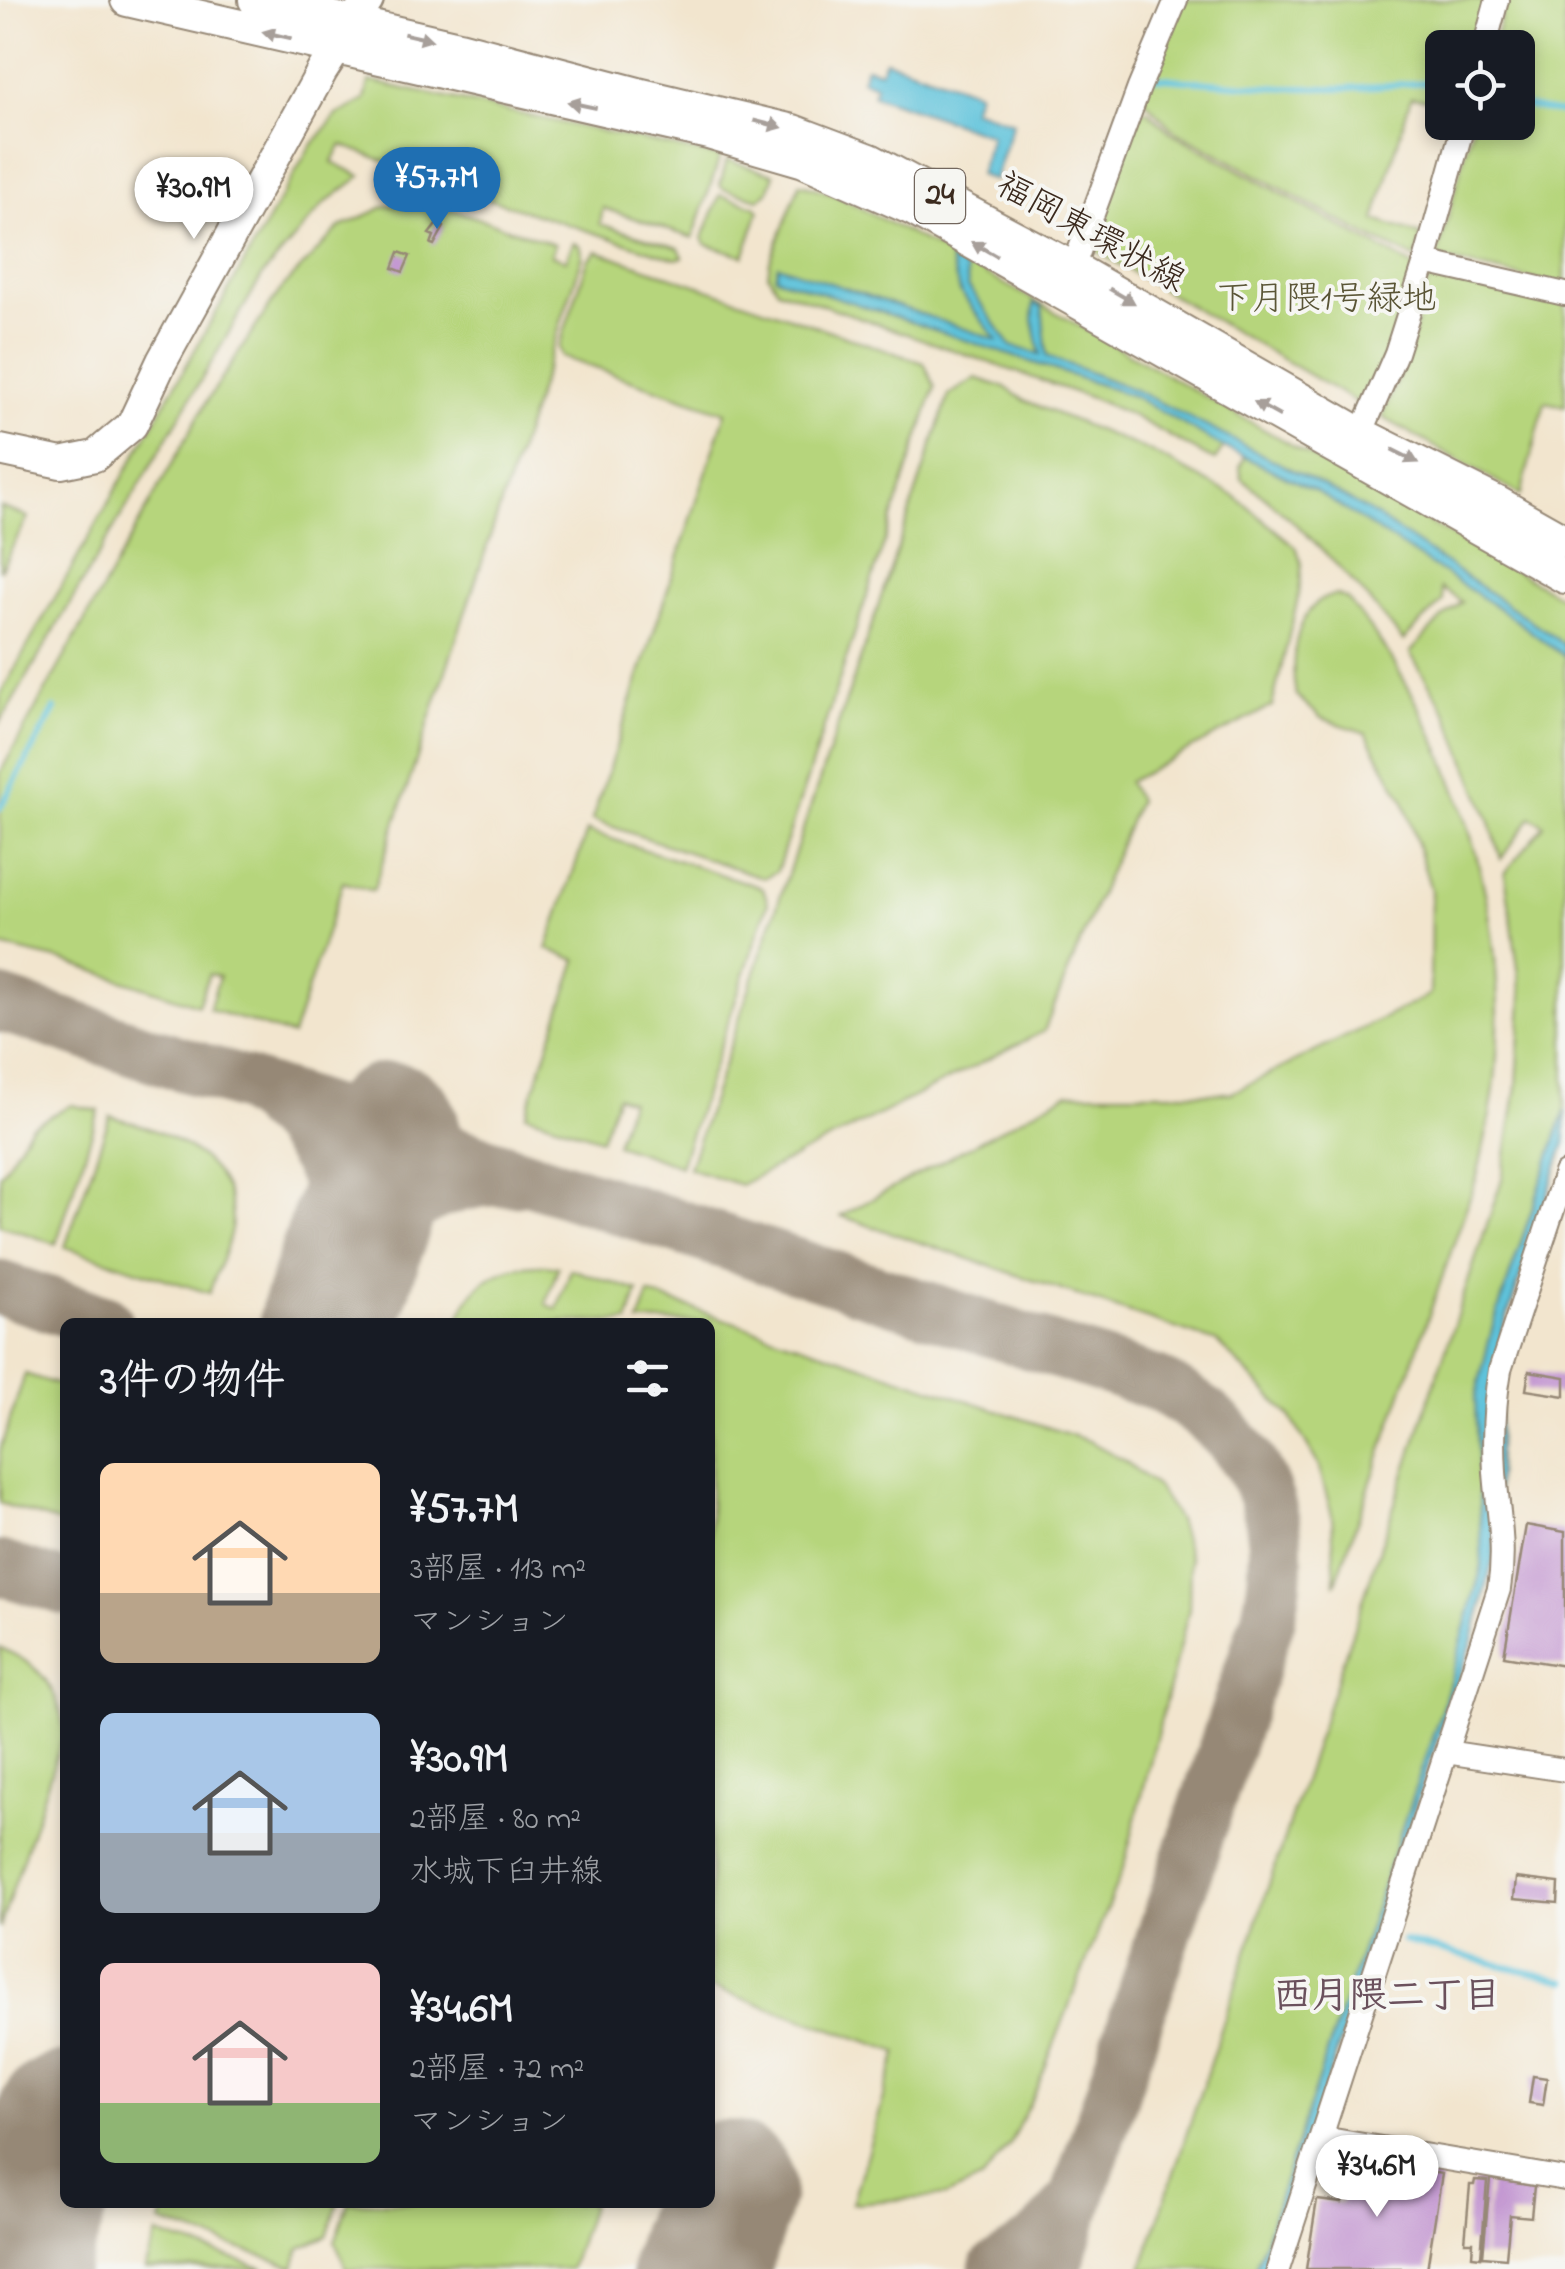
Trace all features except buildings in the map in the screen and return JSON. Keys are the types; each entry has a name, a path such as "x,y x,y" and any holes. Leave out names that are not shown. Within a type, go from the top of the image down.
{"main road":[{"name":"24","path":"127,0 352,24 787,154 913,209 1565,577"},
{"name":"福岡東環状線","path":"255,0 793,131 870,160 1073,268 1360,434 1565,541"},
{"path":"0,450 60,463 95,456 132,425 162,360 352,24"}],"street":[{"path":"1073,268 1176,0"},
{"path":"1489,30 1497,0"},
{"path":"1360,434 1396,353 1459,140"},
{"path":"1424,265 1565,294"},
{"path":"1278,2269 1499,1589 1504,1558 1495,1474 1495,1410 1500,1370 1565,1173"},
{"path":"1446,1752 1565,1770"},
{"path":"1322,2138 1565,2179"}],"green space":[{"path":"1181,0 1488,0 1480,30 1425,30 1425,99 1411,97 1375,220 1421,235 1416,259 1171,128 1141,96"},
{"path":"1506,0 1565,0 1565,287 1437,258 1468,140 1535,140 1535,30 1498,30"},
{"path":"369,81 720,157 693,238 603,208 600,224 679,248 683,257 676,259 470,193 342,145 332,162 361,176 324,204 262,276 0,723 0,695 308,150 337,115 365,100"},
{"name":"下月隈1号緑地","path":"1147,110 1169,131 1416,268 1393,346 1363,406 1089,247 1135,112"},
{"path":"727,160 774,174 768,192 759,199 723,189 720,185"},
{"path":"800,183 836,195 1014,289 1565,599 1565,1143 1502,1332 1494,1556 1473,1640 1431,1758 1268,2269 1142,2269 1502,1179 1517,1087 1522,998 1505,873 1544,825 1531,817 1501,859 1447,713 1410,653 1462,602 1441,588 1443,601 1403,641 1327,555 1242,479 1244,457 1224,447 1215,460 1091,398 777,289 768,275 770,261"},
{"path":"720,195 755,206 759,211 744,256 705,244 703,237"},
{"path":"430,202 555,244 551,255 566,260 573,243 580,245 583,256 373,891 343,882 292,1036 209,1009 219,977 209,974 198,1005 61,960 0,946 0,773 207,401 279,292 339,228 386,206"},
{"path":"597,251 924,363 935,387 777,871 764,878 592,820 726,412 562,357 559,347 588,260"},
{"path":"1436,272 1565,303 1565,406 1545,402 1521,495 1382,417 1408,354 1428,281"},
{"path":"976,378 1149,451 1236,497 1296,547 1302,564 1299,594 1272,706 1128,782 1138,800 1044,1031 740,1185 689,1168 949,395"},
{"path":"0,507 28,517 0,571"},
{"path":"1337,595 1348,600 1392,659 1422,712 1462,806 1487,905 1498,1006 1494,1087 1477,1177 1335,1585 1332,1515 1318,1464 1290,1416 1217,1342 841,1216 1068,1093 1231,1093 1430,995 1431,890 1404,801 1366,733 1321,718 1296,695 1298,634 1312,608"},
{"path":"587,831 763,888 768,903 680,1166 616,1144 630,1101 617,1096 601,1139 526,1114 577,960 547,949"},
{"path":"72,1105 99,1111 56,1244 0,1225 0,1175 31,1126"},
{"path":"110,1116 170,1137 189,1148 220,1178 229,1197 232,1219 227,1247 209,1293 65,1247"},
{"path":"529,1265 558,1267 546,1304 557,1309 571,1269 638,1291 629,1318 460,1318 471,1296 490,1278"},
{"path":"649,1294 1089,1441 1124,1460 1157,1487 1178,1520 1190,1559 1189,1609 1124,1865 1037,2088 1010,2143 983,2179 946,2196 852,2203 898,2052 715,1989 715,1318 640,1318"},
{"path":"25,1374 60,1385 60,1523 0,1503 0,1450"},
{"path":"0,1648 37,1670 53,1691 60,1710 60,1745 0,1928"},
{"path":"165,2208 336,2208 327,2236 300,2248 294,2267 161,2222"},
{"path":"346,2208 590,2208 570,2269 347,2269 335,2242"},
{"path":"157,2234 265,2269 145,2269"}],"water":[{"path":"885,60 978,92 972,109 1013,122 994,180 979,175 991,135 873,95 876,85 861,80 866,67 880,71"},
{"path":"950,260 966,269 968,286 1011,346 1040,354 1034,303 1042,307 1047,356 1135,390 1370,512 1549,633 1565,646 1565,657 1506,613 1314,490 1223,447 1133,396 775,277 778,265 997,340 960,292"},
{"path":"1565,1111 1565,1143 1502,1332 1494,1556 1473,1640 1431,1758 1267,2269 1255,2269 1448,1690 1482,1566 1475,1399 1492,1329"}],"waterway":[{"path":"1150,77 1284,88 1425,82"},
{"path":"1535,108 1565,114"},
{"path":"0,808 55,709"},
{"path":"1403,1941 1565,1981"}],"taxiway":[{"path":"0,1004 1157,1384 1191,1404 1242,1452 1259,1480 1270,1510 1275,1580 1268,1619 1054,2269"},
{"path":"255,1091 296,1128 324,1172 340,1223 343,1278"},
{"path":"343,1278 375,1235 415,1203 463,1184 516,1179"},
{"path":"0,1288 93,1318"},
{"path":"0,1568 60,1586"},
{"path":"996,2269 1037,2243 1069,2207"}],"runway":[{"path":"329,1318 391,1131"},
{"path":"16,2269 60,2136"},
{"path":"700,2269 726,2189"}],"district":[{"name":"西月隈二丁目","path":"1387,1998"}]}
